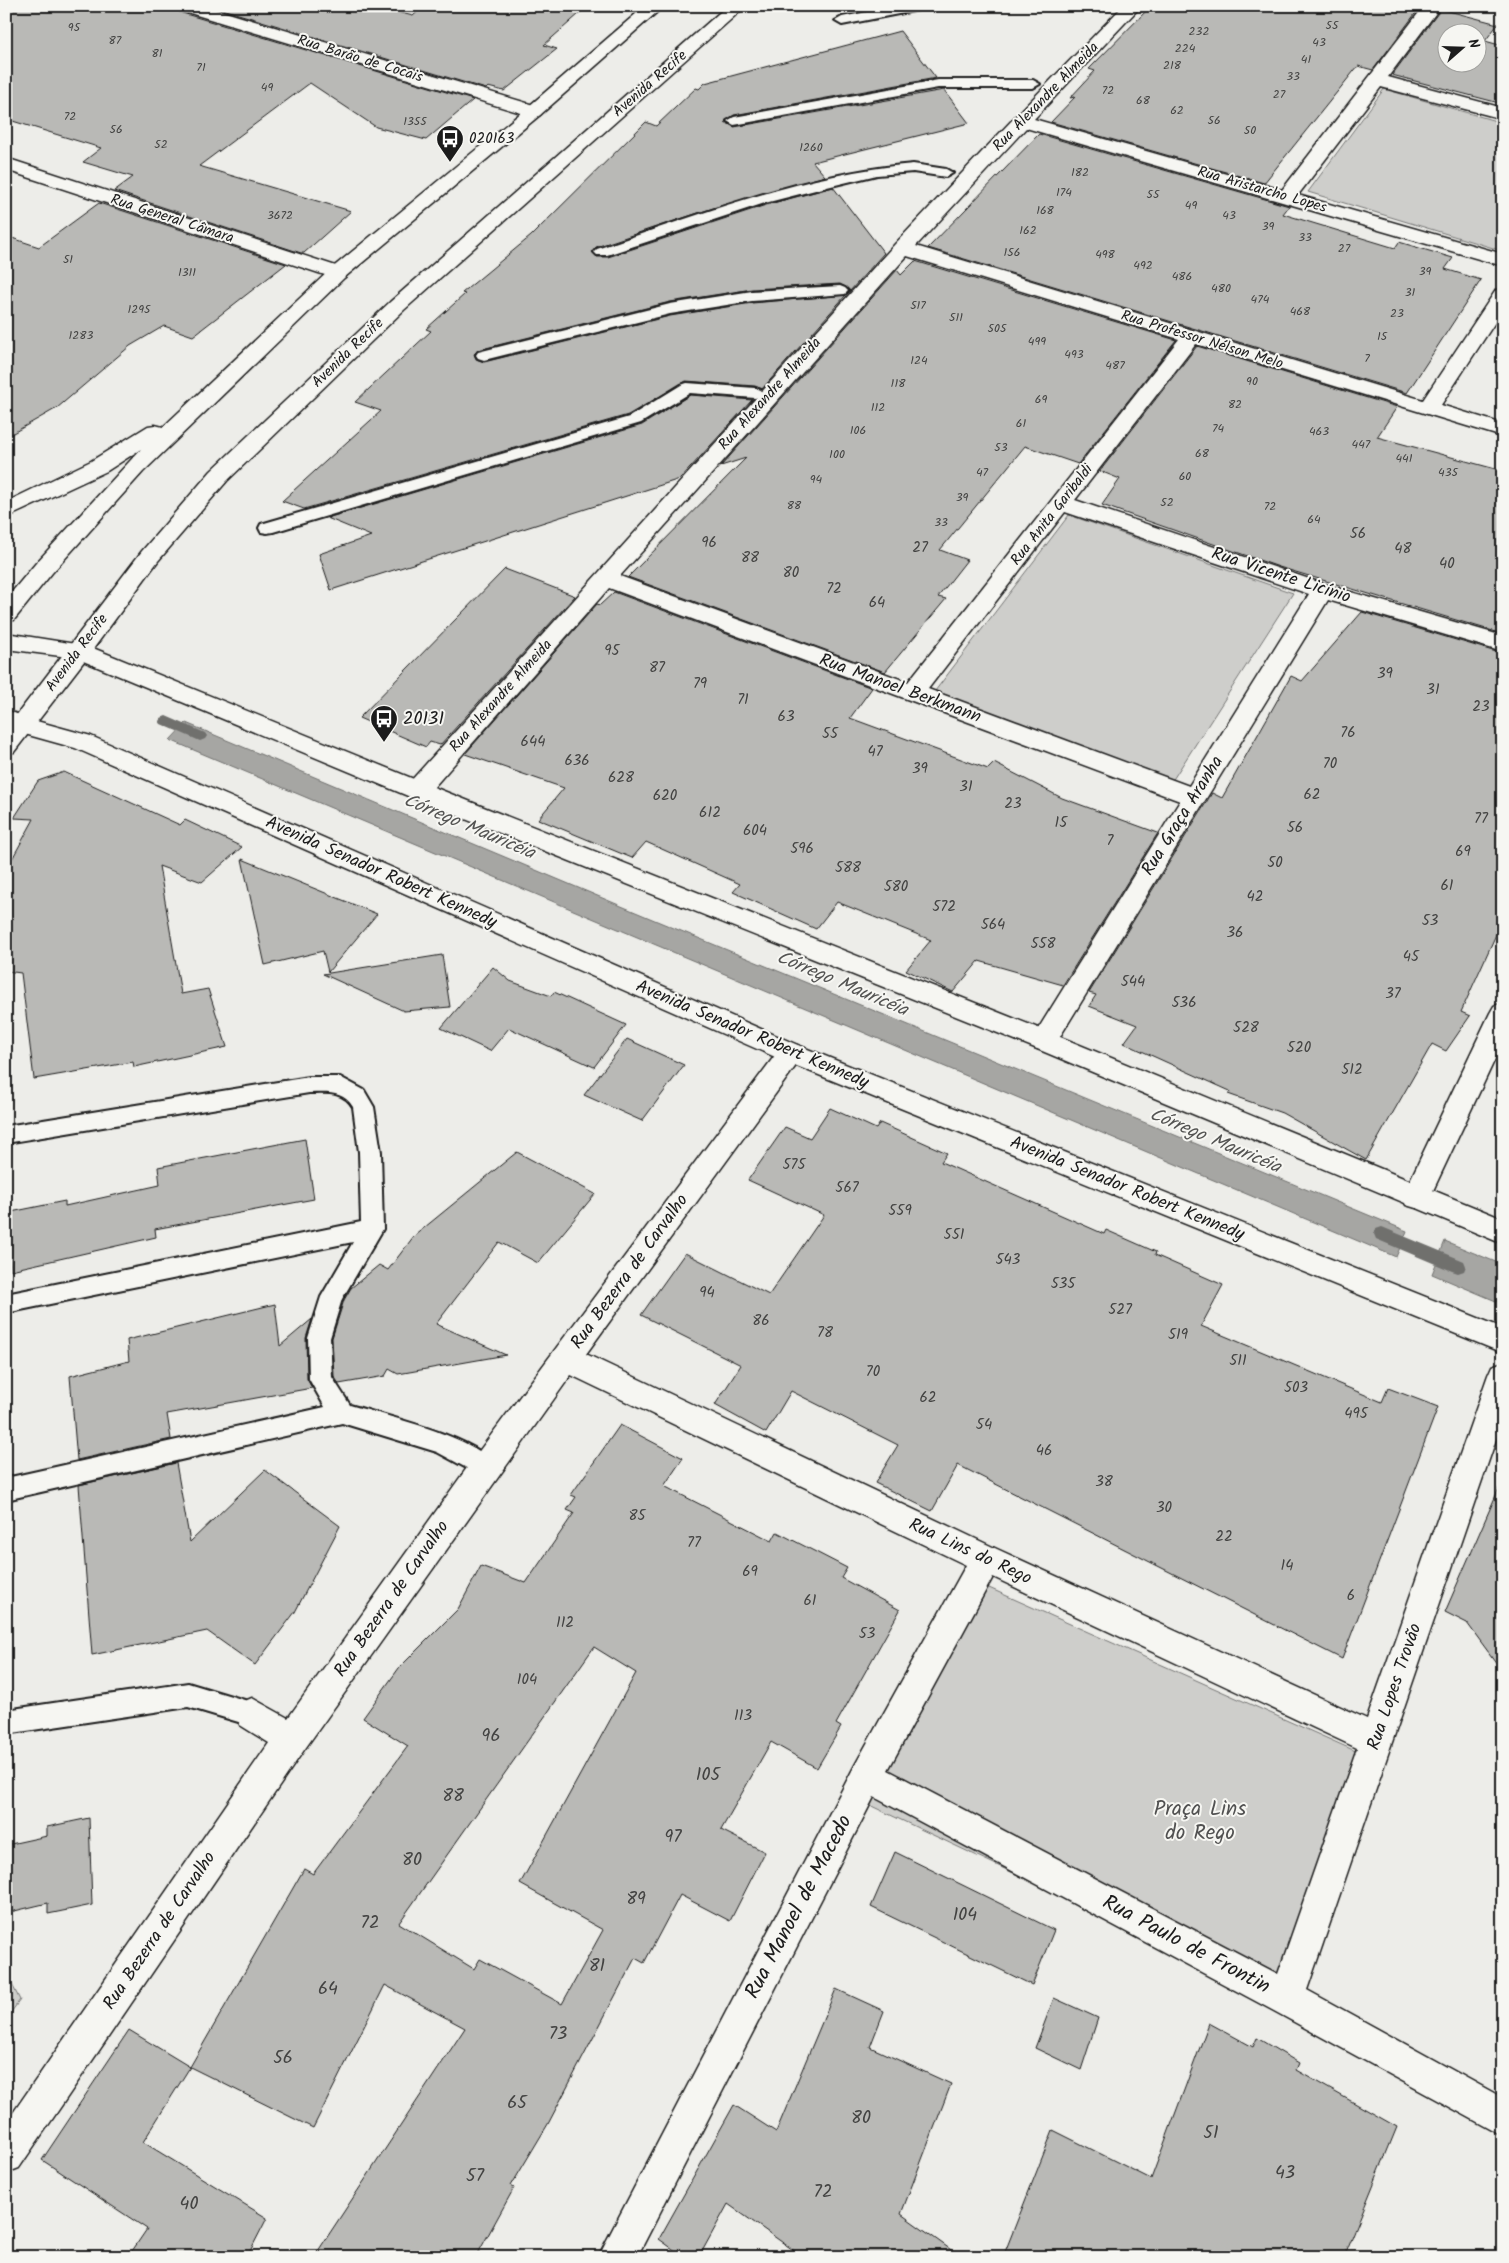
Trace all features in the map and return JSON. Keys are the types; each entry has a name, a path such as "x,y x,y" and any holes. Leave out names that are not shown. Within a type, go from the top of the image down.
{"street":[{"name":"Rua Barão de Cocais","path":"186,6 534,111"},
{"path":"6,615 44,568 135,467 338,273 534,111 656,6"},
{"name":"Avenida Recife","path":"6,746 14,721 80,651 150,556 219,476 397,306 738,6"},
{"name":"Rua Alexandre Almeida","path":"417,790 606,579 761,395 863,293 902,248 1021,121 1133,6"},
{"path":"1287,197 1433,6"},
{"path":"1378,80 1503,114"},
{"path":"1033,84 1058,82"},
{"name":"Rua Aristarcho Lopes","path":"1021,121 1503,260"},
{"name":"Rua General Câmara","path":"6,164 338,273"},
{"path":"946,173 968,178"},
{"name":"Rua Professor Nélson Melo","path":"902,248 1503,431"},
{"path":"840,291 863,293"},
{"path":"1428,408 1503,294"},
{"name":"Rua Anita Garibaldi","path":"912,693 1191,337"},
{"path":"6,511 99,466 199,404"},
{"name":"Rua Vicente Licínio","path":"1061,503 1322,591 1503,644"},
{"name":"Rua Manoel Berkmann","path":"606,579 1195,797"},
{"name":"Rua Graça Aranha","path":"1044,1041 1322,591"},
{"path":"6,640 80,651 417,790 1044,1041 1503,1232"},
{"name":"Avenida Senador Robert Kennedy","path":"14,721 83,742 791,1053 1503,1341"},
{"path":"1416,1197 1503,1013"},
{"name":"Rua Bezerra de Carvalho","path":"6,2155 292,1739 485,1468 791,1053"},
{"name":"Rua Lins do Rego","path":"566,1359 986,1559 1376,1740"},
{"name":"Rua Lopes Trovão","path":"1288,1998 1503,1376"},
{"name":"Rua Manoel de Macedo","path":"617,2257 867,1776 986,1559"},
{"path":"252,1714 292,1739"},
{"name":"Rua Paulo de Frontin","path":"867,1776 1288,1998 1503,2118"}],"lane":[{"path":"842,21 919,6"},
{"path":"734,121 938,84 1033,84"},
{"path":"602,252 760,200 843,178 913,168 946,173"},
{"path":"484,355 670,309 752,296 840,291"},
{"path":"267,528 635,420 686,388 761,395"},
{"path":"6,1135 309,1085 340,1085 352,1091 362,1107 370,1152 372,1229 332,1297 319,1338 321,1379 342,1413"},
{"path":"6,1304 372,1229"},
{"path":"6,1490 342,1413 444,1444 485,1468"},
{"path":"6,1722 188,1695 252,1714"}],"green space":[{"path":"1384,89 1503,123 1503,251 1308,192"},
{"path":"1069,515 1293,593 1172,781 935,691"},
{"name":"Praça Lins do Rego","path":"980,1584 1369,1757 1282,2000 863,1802"},
{"path":"6,1973 20,2000 6,2019"}],"shaded area":[{"path":"186,723 657,921 1407,1231 1396,1257 170,740"},
{"path":"1445,1241 1503,1265 1503,1304 1432,1274"}],"building":[{"path":"6,6 176,6 179,12 473,100 426,140 376,127 310,83 199,166 351,211 304,253 301,253 114,191 133,177 83,162 101,148 6,119"},
{"path":"212,6 374,6 413,16 424,6 588,6 544,45 557,49 504,91 488,87 486,89"},
{"path":"1151,6 1421,6 1373,70 1358,66 1264,183 1051,122 1075,97 1070,98 1095,71 1089,69"},
{"path":"1441,9 1498,24 1486,40 1486,22 1436,22 1436,72 1486,72 1486,41 1503,46 1503,104 1392,75"},
{"path":"900,31 936,78 734,115 725,122 734,127 944,90 969,123 813,162 825,176 713,208 596,247 592,252 597,257 608,257 766,205 833,187 884,253 850,291 840,284 752,289 670,302 478,350 474,354 476,359 484,362 670,316 752,303 846,295 762,389 755,386 686,381 628,415 304,509 282,501 381,411 355,402 431,331 426,329 465,294 462,293 531,236 646,122 656,126 696,88 699,89 705,83"},
{"path":"1039,134 1289,206 1283,214 1395,248 1399,242 1453,258 1445,269 1481,280 1407,393 928,248"},
{"path":"99,203 286,264 193,336 164,326 130,346 57,408 6,437 6,236 39,247"},
{"path":"915,261 1176,340 1078,464 1025,446 940,550 967,560 938,597 946,599 885,672 628,577 746,458 721,466 897,270 901,275"},
{"path":"1197,346 1397,407 1377,437 1503,471 1503,634 1279,567 1102,505 1120,479 1100,471"},
{"path":"690,395 752,400 680,479 331,590 319,554 371,536 327,518 642,425"},
{"path":"505,569 575,596 440,745 430,742 426,747 359,718"},
{"path":"614,592 872,688 850,718 988,769 994,763 1062,798 1158,833 1063,985 979,961 953,992 906,970 931,940 837,902 816,929 733,892 740,884 646,842 632,858 538,819 564,788 465,754 597,604 600,605"},
{"path":"1362,612 1503,654 1503,919 1461,1012 1470,1016 1446,1051 1432,1044 1366,1160 1282,1113 1228,1094 1230,1091 1124,1043 1137,1025 1089,1006 1096,995 1089,993 1212,793 1222,798 1291,676 1302,681"},
{"path":"64,772 180,825 185,820 242,847 202,882 159,866 181,994 208,989 227,1047 134,1067 133,1062 34,1079 21,973 6,971 6,870 34,819 14,818 38,781"},
{"path":"242,859 377,914 328,972 323,951 265,965"},
{"path":"442,955 450,1007 404,1011 323,974"},
{"path":"493,967 510,981 551,996 554,992 626,1025 594,1067 509,1028 490,1051 441,1028"},
{"path":"627,1039 684,1065 642,1121 584,1095"},
{"path":"830,1108 876,1129 880,1123 947,1153 941,1162 1104,1234 1106,1230 1156,1252 1155,1255 1223,1285 1201,1326 1382,1402 1388,1388 1438,1407 1342,1659 958,1465 932,1511 875,1483 898,1445 791,1391 766,1433 715,1405 741,1365 641,1315 685,1253 769,1295 824,1215 748,1180 785,1127 810,1138"},
{"path":"305,1139 314,1199 155,1229 156,1237 11,1270 6,1213 65,1201 65,1206 160,1185 158,1167"},
{"path":"517,1152 595,1194 538,1263 499,1242 436,1324 506,1355 398,1374 389,1369 385,1376 339,1384 334,1376 332,1338 344,1300 351,1288 379,1265 388,1270 414,1236"},
{"path":"275,1304 280,1346 312,1319 306,1338 307,1379 312,1388 167,1414 171,1439 77,1460 70,1376 129,1361 127,1340"},
{"path":"620,1425 683,1458 664,1486 772,1541 777,1532 847,1568 841,1578 900,1610 836,1724 841,1727 817,1768 771,1742 721,1830 765,1852 730,1921 680,1895 644,1963 635,1958 548,2124 511,2186 514,2188 476,2257 314,2257 465,2028 385,1985 313,2128 190,2067 304,1869 313,1874 408,1746 363,1718 399,1668 458,1609 481,1566 526,1583 574,1513 567,1510 576,1497 571,1495","holes":["594,1647 636,1673 520,1884 603,1930 562,2004 480,1959 474,1969 399,1923"]},
{"path":"176,1463 190,1542 265,1470 340,1526 295,1612 255,1665 207,1631 92,1655 79,1485"},
{"path":"1503,1479 1503,1672 1467,1623 1445,1612"},
{"path":"89,1818 92,1905 48,1914 48,1903 6,1913 6,1845 47,1836 47,1827"},
{"path":"895,1852 1054,1930 1032,1985 871,1907"},
{"path":"836,1989 884,2011 870,2047 951,2084 901,2214 961,2257 803,2257 728,2204 699,2257 684,2257 659,2239 734,2105 776,2132"},
{"path":"1054,1998 1098,2018 1081,2070 1035,2048"},
{"path":"1209,2023 1253,2047 1257,2038 1299,2063 1296,2070 1397,2127 1344,2257 1003,2257 1053,2130 1151,2179"},
{"path":"129,2030 190,2067 143,2142 267,2218 247,2257 128,2257 147,2229 42,2160"}],"waterway":[{"name":"Córrego Mauricéia","path":"166,721 200,736"},
{"name":"Córrego Mauricéia","path":"1382,1234 1458,1266"}],"place":[{"name":"020163","path":"450,163"},
{"name":"20131","path":"384,743"}]}
